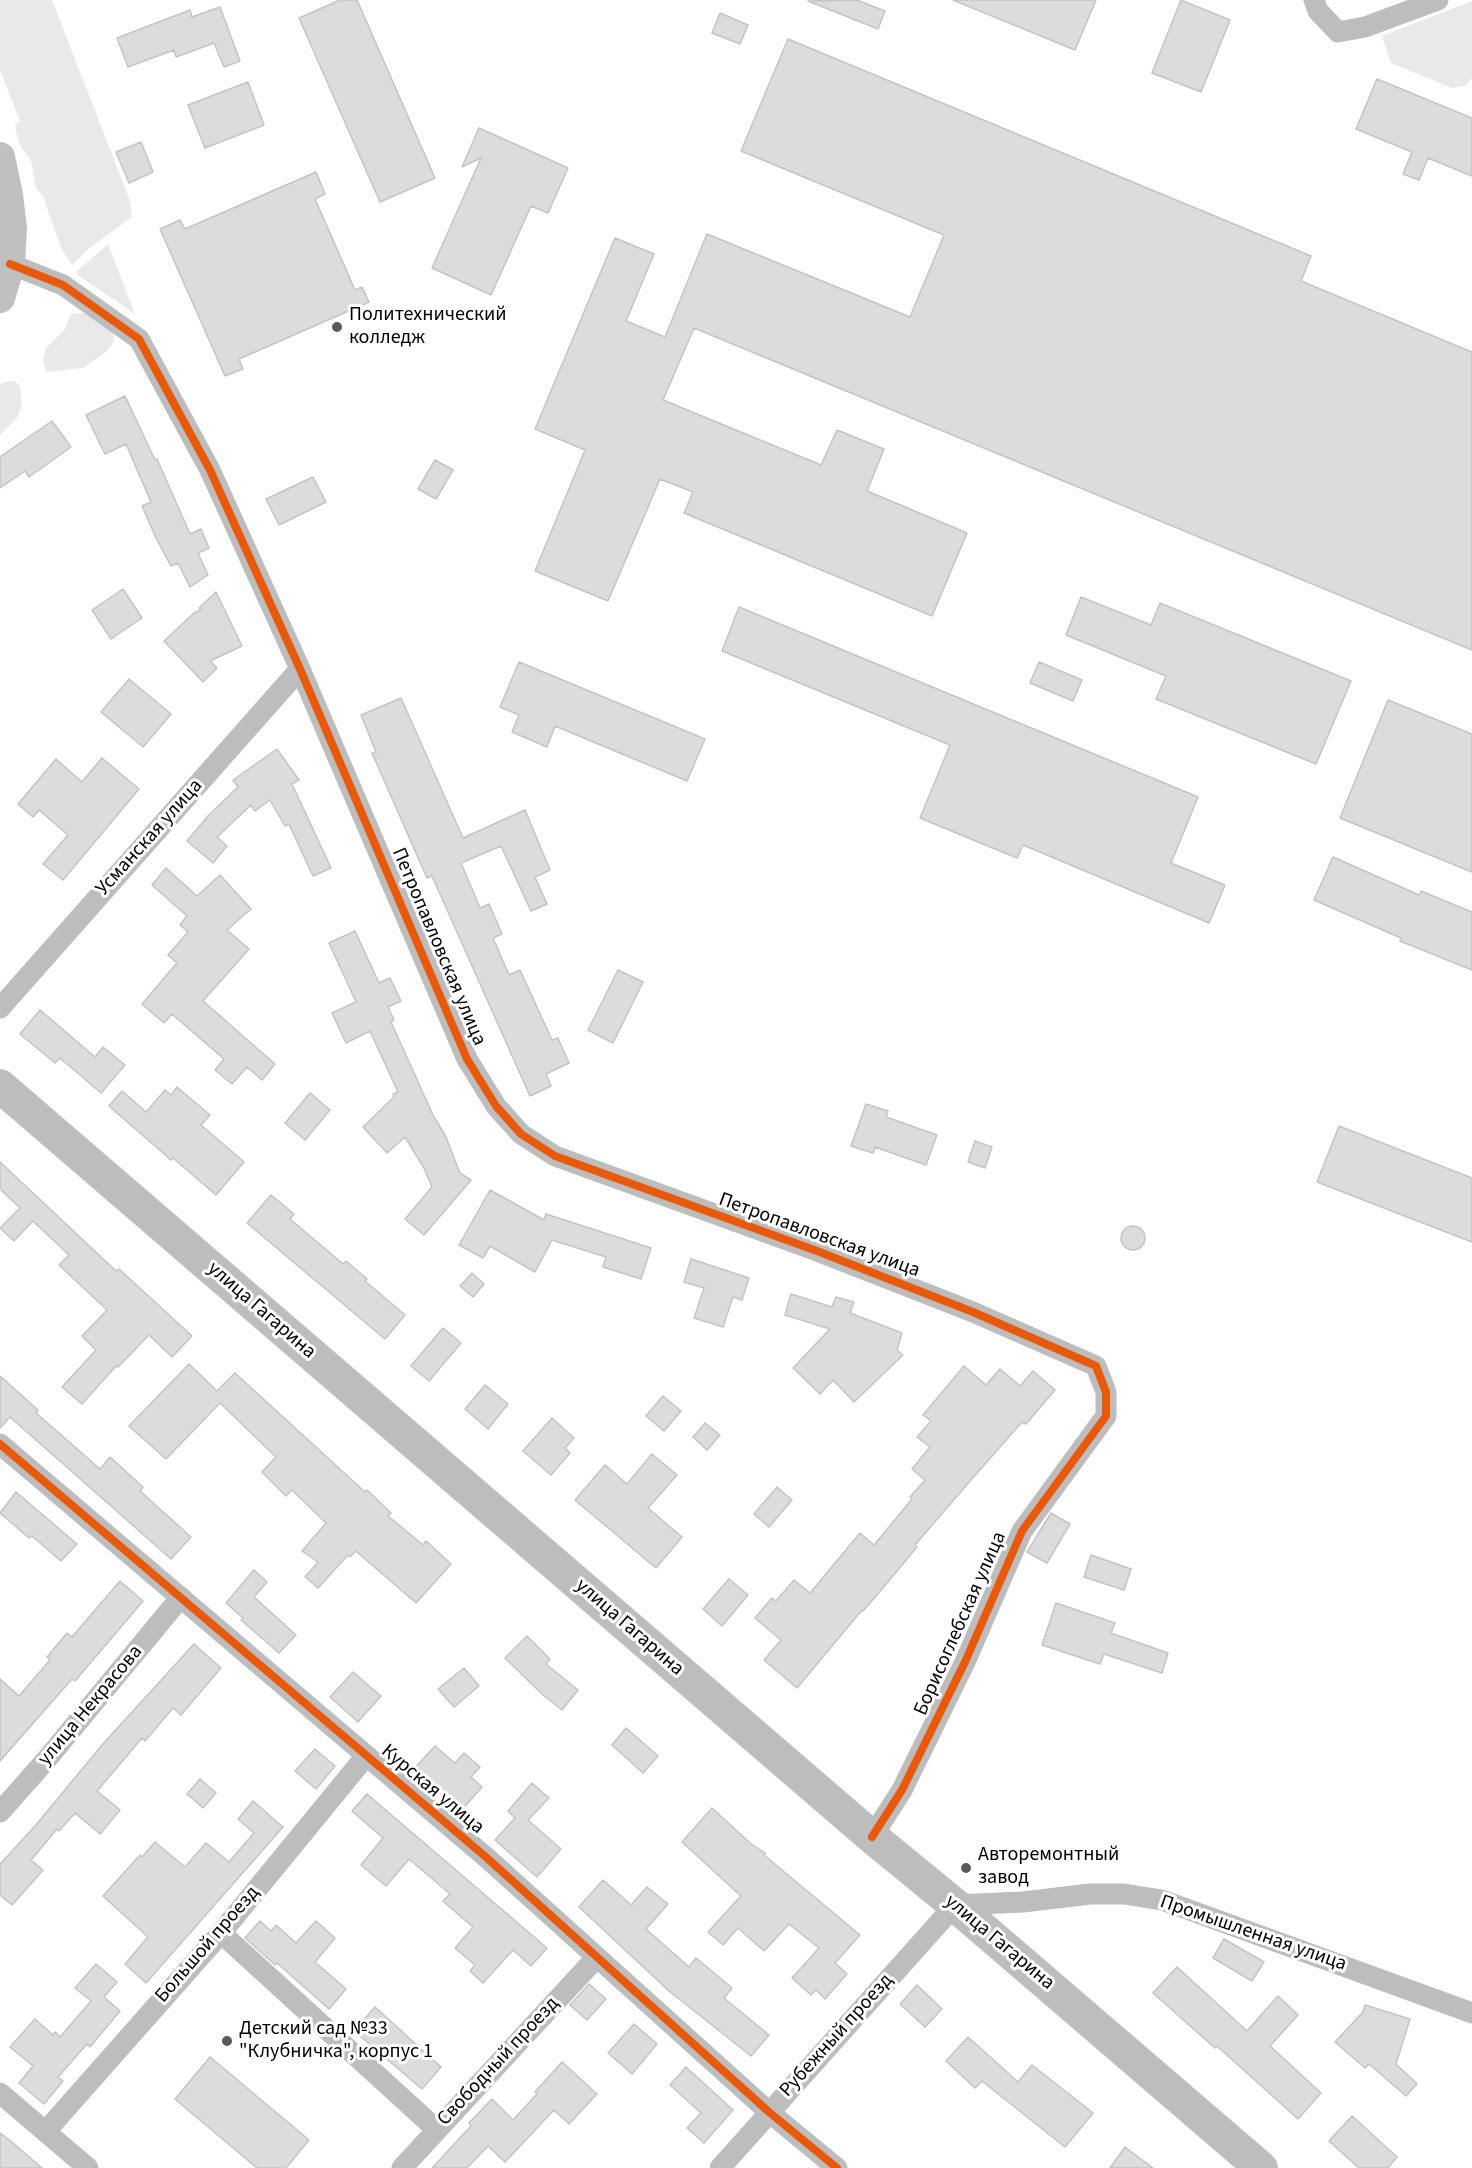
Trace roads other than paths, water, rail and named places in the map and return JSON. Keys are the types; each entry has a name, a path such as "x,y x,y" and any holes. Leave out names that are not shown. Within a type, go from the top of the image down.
{"main road":[{"path":"0,157 12,228 10,264 0,298"},
{"name":"улица Гагарина","path":"0,1086 872,1837 955,1905 1261,2168"}],"street":[{"path":"1314,0 1318,11 1338,32 1365,27 1438,0"},
{"name":"Петропавловская улица","path":"10,264 63,285 139,339 210,470 300,669 467,1059 496,1106 521,1134 555,1156 817,1251 973,1312 1096,1366"},
{"name":"Усманская улица","path":"0,1008 300,669"},
{"name":"Борисоглебская улица","path":"872,1837 902,1790 965,1662 1022,1531 1106,1416 1106,1392 1096,1366"},
{"name":"Курская улица","path":"0,1444 487,1858 770,2112 837,2168"},
{"name":"улица Некрасова","path":"0,1812 181,1598"},
{"name":"Большой проезд","path":"46,2131 221,1933 366,1756"},
{"name":"Промышленная улица","path":"955,1905 1023,1902 1090,1894 1124,1894 1162,1900 1472,2013"},
{"name":"Рубежный проезд","path":"720,2168 955,1905"},
{"path":"221,1933 436,2129"},
{"name":"Свободный проезд","path":"402,2168 597,1957"},
{"path":"0,2093 88,2168"}],"place":[{"name":"Политехнический колледж","path":"337,327"},
{"name":"Авторемонтный завод","path":"966,1868"},
{"name":"Детский сад №33 \"Клубничка\", корпус 1","path":"227,2041"}]}
